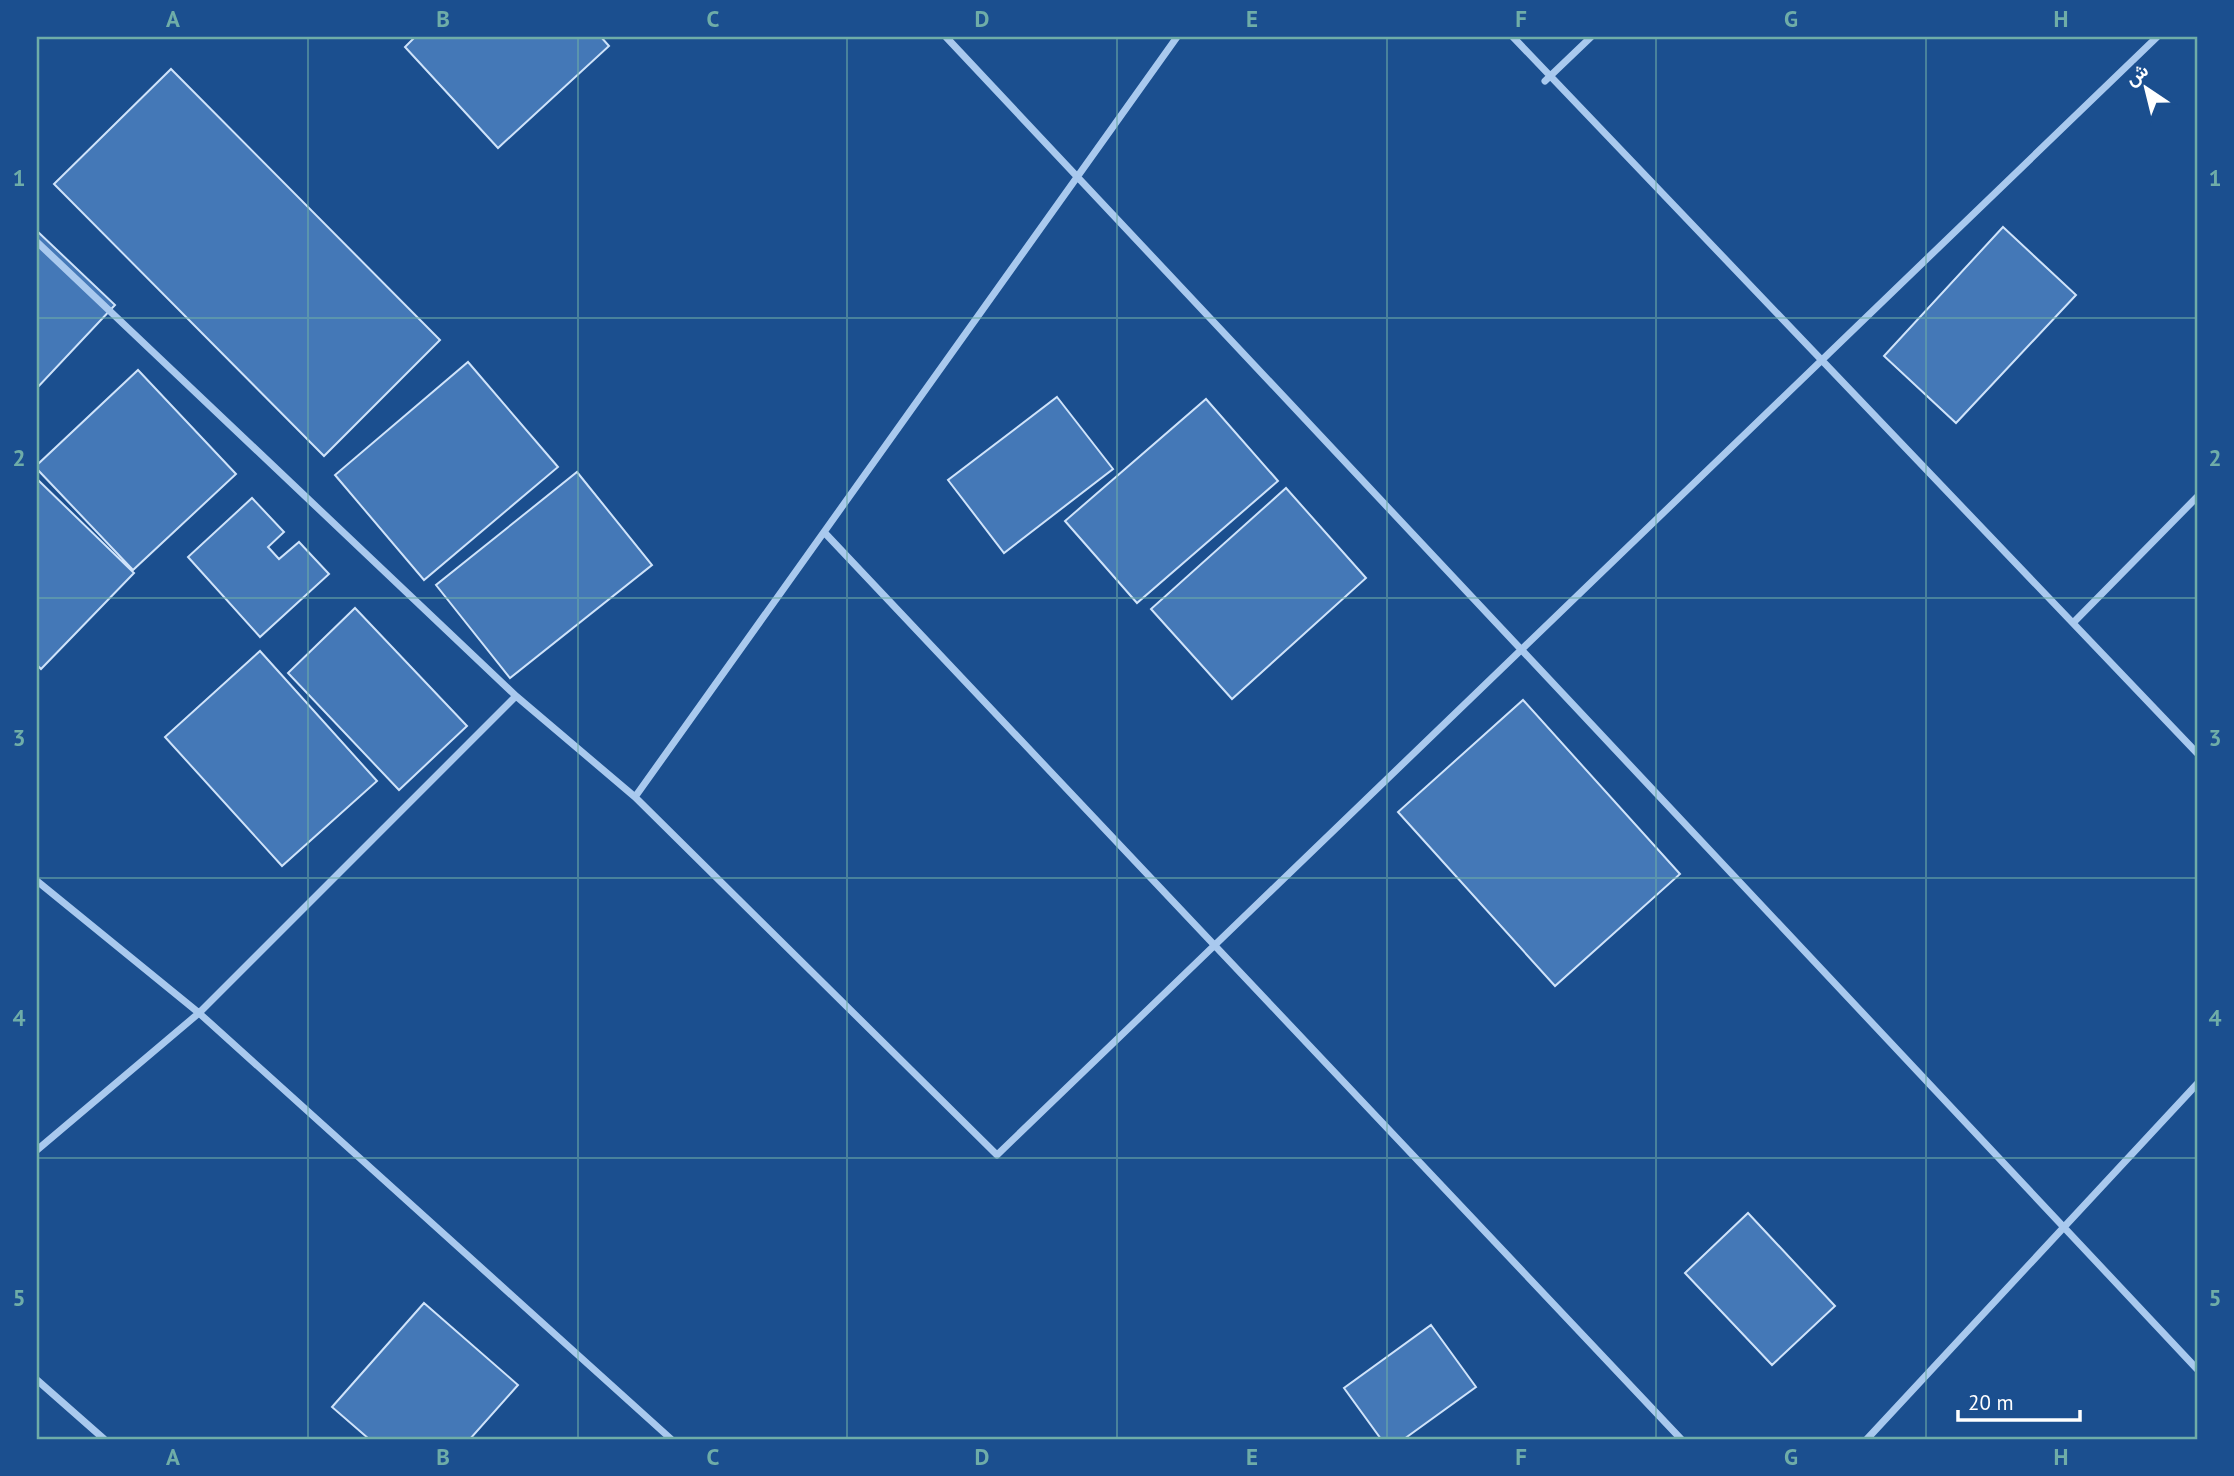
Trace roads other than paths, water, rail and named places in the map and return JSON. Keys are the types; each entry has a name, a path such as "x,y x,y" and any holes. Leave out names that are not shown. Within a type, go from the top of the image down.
{"street":[{"path":"946,37 2197,1369"},
{"path":"635,797 1177,37"},
{"path":"1513,37 1548,78 2197,752"},
{"path":"1548,78 1591,37"},
{"path":"37,242 516,696 635,797 997,1155 2157,37"},
{"path":"2073,623 2197,497"},
{"path":"824,532 1681,1439"},
{"path":"37,1150 199,1013 516,696"},
{"path":"37,881 199,1013 671,1439"},
{"path":"1867,1439 2197,1084"},
{"path":"37,1380 104,1439"}]}
